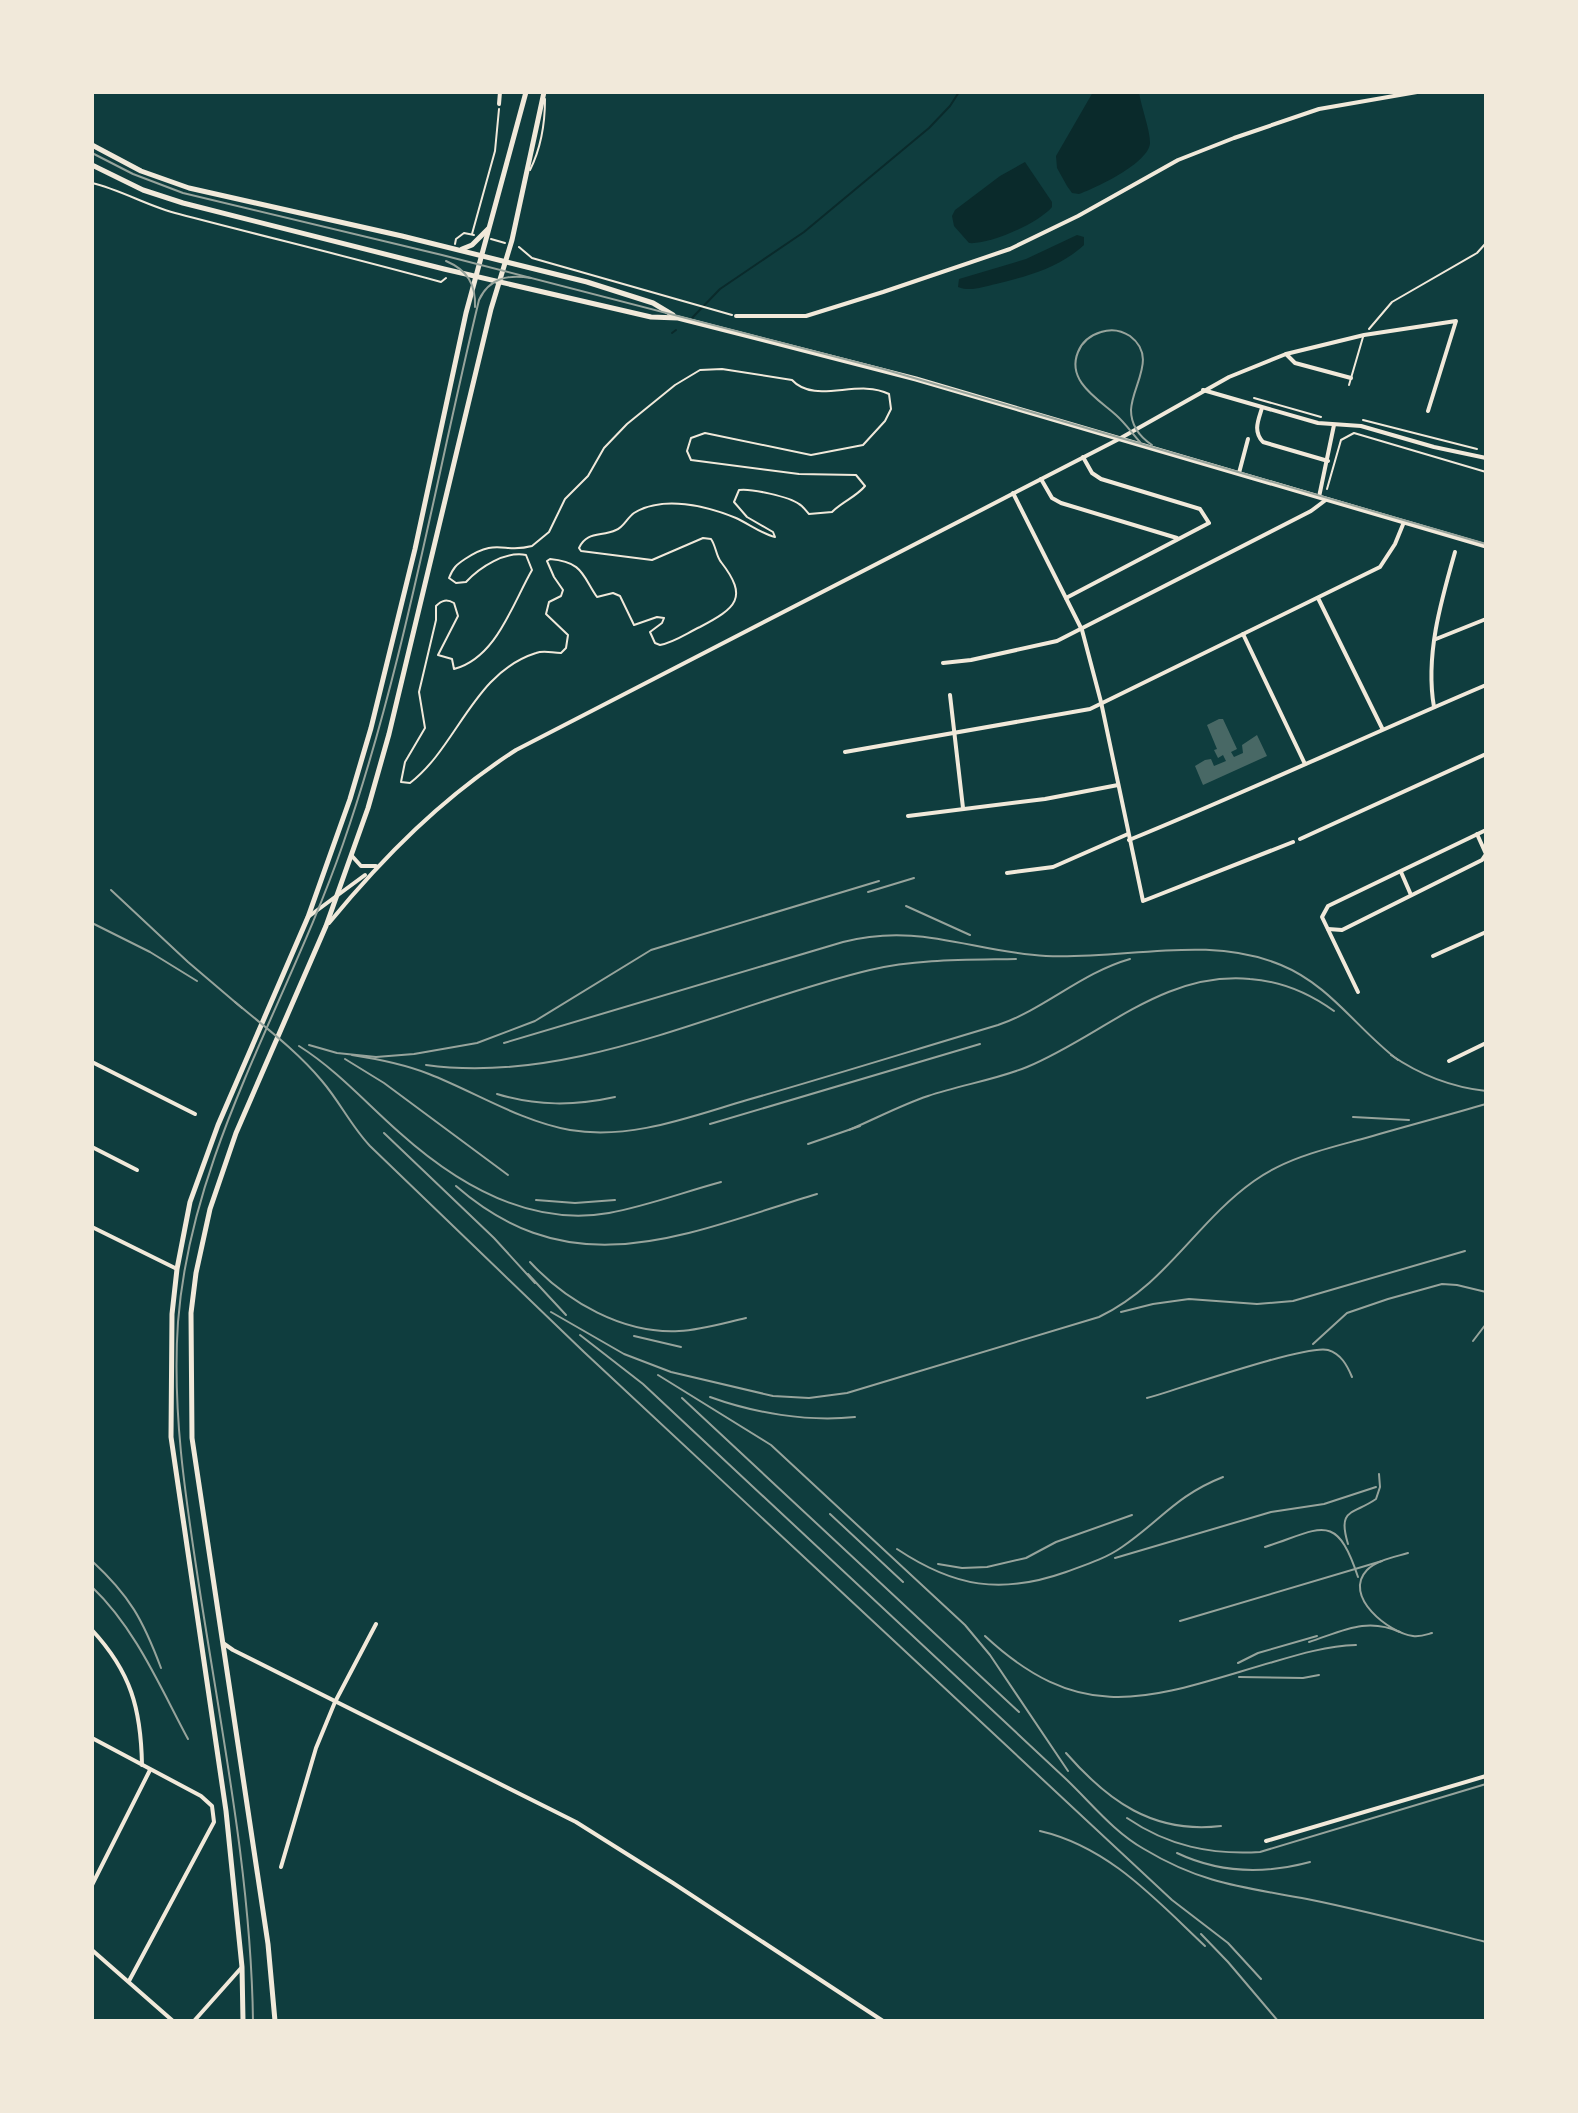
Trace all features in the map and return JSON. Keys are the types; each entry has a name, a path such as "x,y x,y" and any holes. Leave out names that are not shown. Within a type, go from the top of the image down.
{"main road":[{"path":"243,2021 242,1967 226,1811 171,1437 172,1314 177,1269 190,1202 213,1138 308,917 350,799 371,728 415,549 466,313 526,92"},
{"path":"275,2021 268,1944 192,1438 191,1313 196,1273 210,1209 236,1133 326,926 352,856 389,734 511,245 544,92"},
{"path":"92,145 141,171 189,188 455,248 596,285 653,303 678,318"},
{"path":"92,165 143,190 172,200 478,277 651,317 696,322 916,379 1486,546"},
{"path":"455,248 469,247 485,238"}],"street":[{"path":"499,104 500,92"},
{"path":"736,316 806,316 883,292 1010,249 1078,216 1178,160 1234,138 1319,109 1417,92"},
{"path":"308,917 376,866 454,793 516,750 1119,439 1203,390 1286,354 1364,335 1456,321 1428,411"},
{"path":"1286,354 1295,363 1351,378"},
{"path":"1203,390 1262,408 1334,425 1361,426 1486,458"},
{"path":"1262,408 1256,426 1263,442 1328,461"},
{"path":"1319,497 1334,425"},
{"path":"1239,473 1248,439"},
{"path":"1066,598 1209,523 1200,509 1101,479 1092,473 1083,457"},
{"path":"1041,479 1052,498 1061,503 1179,538"},
{"path":"1013,493 1082,630 1101,702 1143,901 1293,842"},
{"path":"943,663 1057,641 1316,508 1327,499"},
{"path":"845,752 1090,709 1380,567 1395,544 1404,522"},
{"path":"1434,707 1430,687 1441,602 1455,552"},
{"path":"1318,598 1382,729"},
{"path":"1436,639 1486,619"},
{"path":"1243,634 1305,764"},
{"path":"1007,873 1053,867 1217,804 1486,685"},
{"path":"950,695 963,808"},
{"path":"1300,839 1486,754"},
{"path":"908,816 1045,799 1118,785"},
{"path":"1358,992 1322,917 1328,906 1486,830"},
{"path":"1328,929 1342,930 1485,857 1477,834"},
{"path":"352,856 361,866 376,866"},
{"path":"326,926 376,866"},
{"path":"1401,871 1411,895"},
{"path":"1433,956 1486,932"},
{"path":"1449,1061 1486,1043"},
{"path":"92,1062 195,1114"},
{"path":"92,1147 137,1170"},
{"path":"92,1227 177,1269"},
{"path":"281,1867 316,1748 335,1702 376,1624"},
{"path":"92,1630 116,1656 127,1681 140,1717 142,1765"},
{"path":"222,1640 233,1650 576,1822 883,2021"},
{"path":"92,1738 201,1796 212,1806 214,1822 129,1981"},
{"path":"92,1885 150,1770"},
{"path":"1266,1841 1486,1776"},
{"path":"92,1950 173,2021"},
{"path":"194,2021 242,1967"}],"lane":[{"path":"1349,385 1364,335"}],"path":[{"path":"472,234 495,151 499,104"},
{"path":"92,183 114,188 174,213 297,242 441,282 446,279 448,270"},
{"path":"455,248 456,239 464,233 472,234 519,247 532,258 736,316"},
{"path":"1364,335 1392,302 1477,253 1486,243"},
{"path":"722,369 755,375 792,380 799,387 829,392 875,387 889,394 891,409 885,421 863,445 811,455 705,433 691,438 687,451 691,460 799,474 856,475 865,486 859,494 842,502 832,512 809,514 799,503 748,488 739,490 734,502 747,517 773,532 775,537 736,518 683,504 656,506 634,514 617,530 587,538 579,548 581,551 652,560 703,538 711,539 721,562 728,567 734,579 736,600 723,615 660,645 655,643 650,632 664,618 657,617 634,625 620,596 613,593 597,597 589,579 578,568 565,561 550,559 548,566 563,590 561,596 549,602 546,614 568,635 566,648 561,653 538,652 492,680 444,747 410,783 401,782 405,762 425,728 419,692 436,620 436,606 440,601 448,600 454,603 458,616 438,655 452,659 454,669 466,666 479,657 496,635 532,570 526,555 518,553 494,562 466,582 456,583 449,578 456,564 490,546 532,546 549,532 565,499 594,468 604,448 627,424 675,385 700,370 722,369"},
{"path":"1327,489 1341,440 1354,433 1486,472"}],"water":[{"path":"1093,92 1139,92 1150,143 1141,159 1120,174 1087,191 1072,193 1057,168 1056,156"},
{"path":"1025,162 1052,202 1052,207 1013,232 969,243 954,226 952,216 955,210 1000,176"},
{"path":"1077,235 1084,237 1084,245 1054,265 981,288 958,287 959,279 1026,259"}],"building":[{"path":"1223,719 1237,749 1231,752 1234,757 1243,753 1242,745 1257,735 1267,756 1203,785 1195,766 1211,759 1214,766 1226,761 1223,755 1218,758 1207,725"}],"waterway":[{"path":"691,319 720,289 804,232 929,128 959,92"},
{"path":"672,333 676,330"}],"tram line":[{"path":"92,153 133,174 183,193 442,255 883,369 1486,544"},
{"path":"446,261 469,279 475,307"},
{"path":"253,2021 241,1855 181,1451 177,1387 178,1322 187,1259 221,1138 321,903 365,778 401,643 479,300 488,287 500,279 531,278"},
{"path":"1140,442 1119,418 1093,396 1076,372 1075,362 1080,348 1097,333 1119,331 1138,344 1143,362 1131,415 1137,430 1152,445"}],"railway":[{"path":"868,892 914,878"},
{"path":"309,1045 337,1053 376,1057 477,1043 535,1021 651,950 879,881"},
{"path":"111,890 242,1008"},
{"path":"906,906 970,935"},
{"path":"92,923 150,952 197,981"},
{"path":"504,1043 843,942 897,935 1046,956 1165,950 1224,951 1253,956 1281,965 1314,984 1398,1060"},
{"path":"426,1065 482,1068 538,1064 650,1038 816,985 888,966 1016,959"},
{"path":"352,1055 420,1070 551,1126 615,1132 682,1120 998,1025 1032,1010 1095,973 1130,959"},
{"path":"849,1130 928,1096 1027,1067 1134,1008 1189,985 1219,979 1261,980 1294,989 1334,1011"},
{"path":"235,1002 312,1070 370,1146 584,1352 1172,1900 1228,1943 1261,1979"},
{"path":"710,1124 980,1044"},
{"path":"299,1046 351,1087 422,1152 471,1185 523,1208 579,1216 609,1213 721,1182"},
{"path":"1391,1055 1436,1079 1486,1091"},
{"path":"345,1059 384,1083 508,1175"},
{"path":"497,1094 556,1103 615,1097"},
{"path":"551,1312 624,1354 671,1372 773,1396 809,1398 847,1393 1099,1317 1144,1288 1214,1215 1266,1173 1320,1151 1486,1104"},
{"path":"1353,1117 1409,1120"},
{"path":"808,1144 860,1126"},
{"path":"384,1133 494,1238 535,1283"},
{"path":"456,1186 500,1218 544,1236 588,1244 632,1243 677,1236 817,1194"},
{"path":"536,1200 575,1203 615,1200"},
{"path":"1121,1312 1189,1299 1257,1304 1293,1301 1465,1251"},
{"path":"530,1262 561,1290 597,1313 637,1327 658,1331 687,1330 746,1318"},
{"path":"528,1274 566,1315"},
{"path":"1313,1344 1347,1313 1388,1299 1442,1284 1486,1292"},
{"path":"1473,1341 1486,1324"},
{"path":"580,1335 643,1384 1133,1842 1165,1861 1223,1883 1352,1909 1486,1942"},
{"path":"634,1336 681,1347"},
{"path":"1147,1398 1269,1360 1315,1350 1337,1354 1352,1377"},
{"path":"658,1375 771,1445 965,1625 990,1655 1068,1771"},
{"path":"710,1397 781,1415 855,1417"},
{"path":"682,1398 1019,1712"},
{"path":"1348,1544 1344,1524 1346,1518 1376,1499 1380,1487 1379,1474"},
{"path":"897,1549 938,1572 958,1579 999,1585 1042,1579 1088,1564 1115,1551 1181,1500 1223,1477"},
{"path":"1115,1558 1271,1512 1324,1504 1376,1487"},
{"path":"830,1514 903,1582"},
{"path":"938,1564 962,1568 987,1567 1026,1558 1056,1542 1132,1515"},
{"path":"1265,1547 1313,1531 1334,1533 1350,1556 1358,1577"},
{"path":"1408,1553 1386,1559 1367,1570 1361,1580 1360,1591 1372,1612 1392,1628 1413,1636 1432,1633"},
{"path":"92,1561 134,1610 161,1668"},
{"path":"1180,1621 1382,1561"},
{"path":"92,1587 122,1621 188,1739"},
{"path":"1309,1642 1365,1626 1400,1632"},
{"path":"985,1636 1022,1666 1056,1684 1089,1694 1123,1697 1157,1694 1303,1653 1356,1645"},
{"path":"1238,1663 1258,1653 1317,1636"},
{"path":"1239,1677 1303,1678 1319,1675"},
{"path":"1066,1753 1098,1786 1153,1819 1174,1825 1221,1826"},
{"path":"1127,1818 1158,1836 1190,1847 1224,1852 1260,1852 1486,1784"},
{"path":"1040,1831 1088,1849 1109,1862 1149,1893 1205,1946"},
{"path":"1177,1853 1209,1865 1242,1870 1310,1862"},
{"path":"1201,1934 1278,2021"}]}
